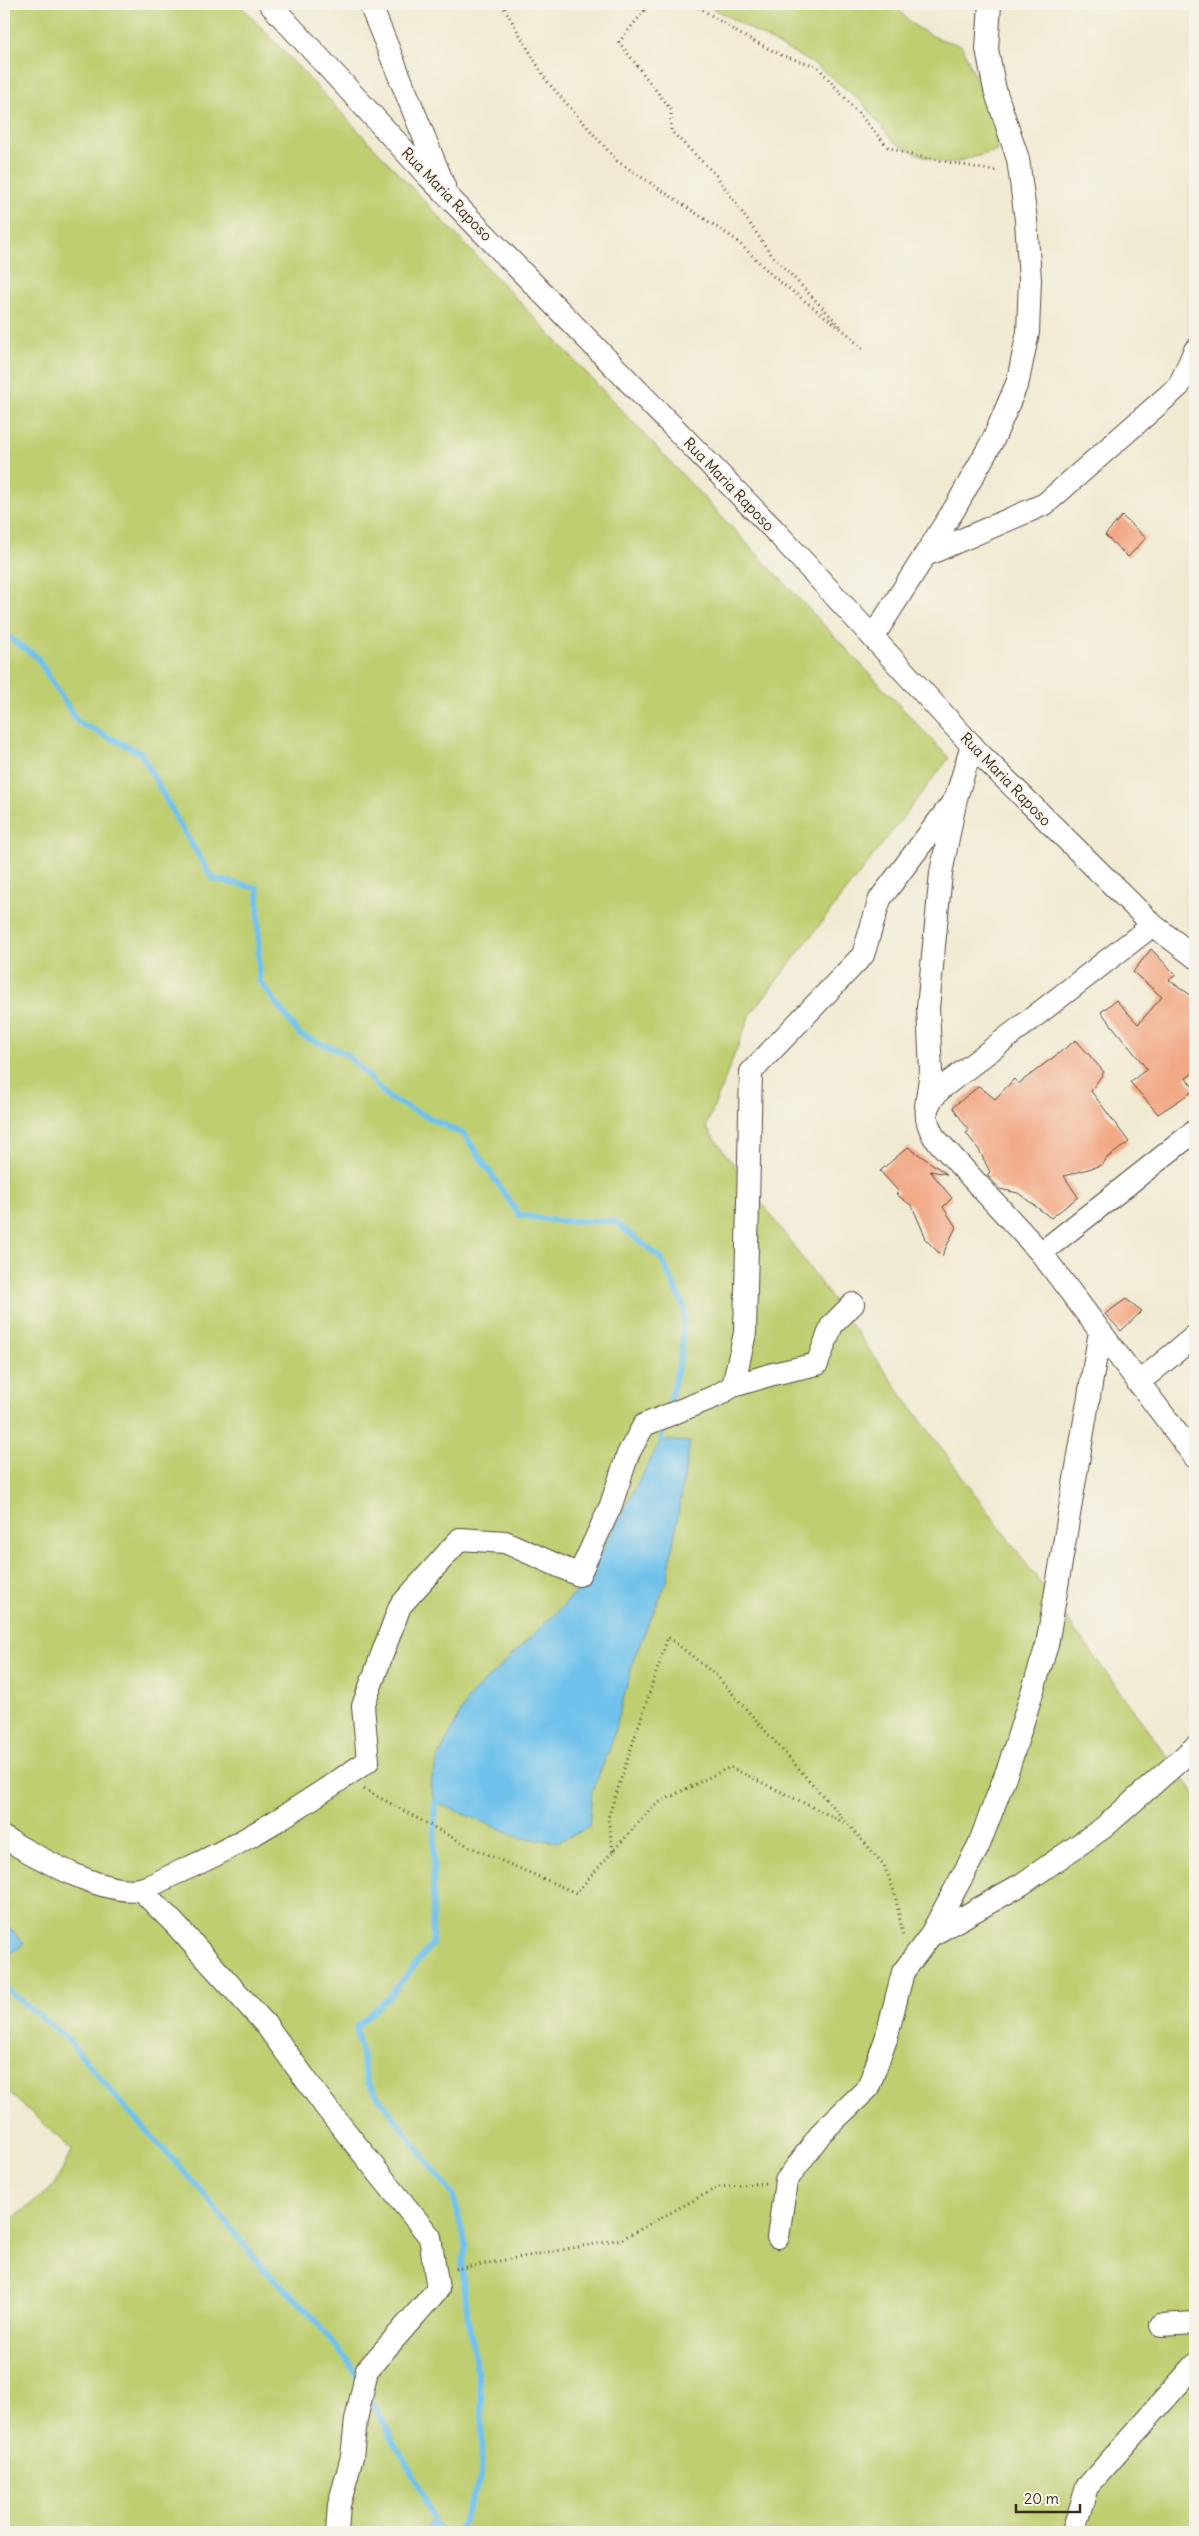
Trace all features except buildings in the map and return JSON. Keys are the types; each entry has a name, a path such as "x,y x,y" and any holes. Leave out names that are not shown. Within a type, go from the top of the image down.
{"street":[{"name":"Rua Maria Raposo","path":"270,4 448,196 778,534 972,745 1056,832 1154,925 1195,957"},
{"path":"370,4 448,196"},
{"path":"873,637 955,508 993,440 1018,381 1028,332 1030,280 1026,220 1018,159 995,90 987,49 990,4"},
{"path":"924,556 1045,504 1179,386 1195,350"},
{"path":"972,745 956,798 940,883 928,1008 931,1071 926,1112 927,1124 934,1137 1041,1253 1195,1458"},
{"path":"734,1386 745,1333 751,1072 863,955 880,899 956,798"},
{"path":"926,1112 931,1098 943,1087 1154,925"},
{"path":"1041,1253 1195,1131"},
{"path":"4,1838 48,1863 102,1886 140,1889 219,1855 274,1823 368,1761 363,1706 400,1606 460,1540 505,1542 579,1575 611,1505 628,1454 644,1425 716,1396 734,1386 773,1374 817,1364 832,1325 853,1304"},
{"path":"778,2237 786,2181 822,2132 868,2088 886,2039 906,1969 930,1936 978,1847 1009,1766 1047,1645 1100,1331"},
{"path":"1138,1383 1195,1336"},
{"path":"930,1936 1022,1884 1103,1828 1195,1747"},
{"path":"140,1889 174,1923 267,2026 331,2114 430,2237 438,2289 367,2370 356,2420 352,2457 339,2505 336,2532"},
{"path":"1161,2325 1195,2323"},
{"path":"1073,2532 1086,2487 1195,2365"}],"path":[{"path":"502,4 546,80 617,161 735,239 775,278 848,334"},
{"path":"630,4 644,11 619,42 671,110 671,131 716,175 771,254 864,352"},
{"path":"690,4 700,8 738,33 783,56 816,66 888,147 907,154 994,171 1018,159"},
{"path":"613,1851 608,1818 668,1637 716,1676 884,1865 895,1894 902,1923 906,1969"},
{"path":"343,1778 468,1846 576,1893 654,1805 730,1767 850,1825"},
{"path":"435,2272 622,2239 718,2187 786,2181"}],"green space":[{"path":"4,4 239,4 949,758 750,1015 706,1127 1195,1794 1195,2532 4,2532 4,2225 54,2186 72,2150 4,2088"},
{"path":"705,4 895,4 908,20 932,36 961,45 994,117 997,151 947,164 915,153 894,142 861,101 817,66"}],"water":[{"path":"661,1440 690,1442 667,1581 635,1655 610,1748 592,1791 589,1827 558,1842 522,1838 435,1802 430,1784 439,1756 468,1698 582,1587"},
{"path":"4,1922 24,1944 4,1958"},
{"path":"433,2519 446,2532 421,2532"}],"waterway":[{"path":"4,634 36,656 78,722 141,753 180,825 213,879 258,888 259,980 300,1035 347,1054 389,1098 465,1135 519,1215 559,1221 614,1221 661,1258 685,1309 681,1355 668,1410"},
{"path":"661,1440 665,1422"},
{"path":"435,1802 432,1944 389,1997 356,2027 367,2082 453,2195 466,2246 462,2267 468,2318 482,2400 481,2476 459,2532"},
{"path":"4,1987 66,2037 124,2106 200,2189 261,2266 307,2310 350,2364 359,2380"},
{"path":"368,2395 425,2497 433,2519"}]}
